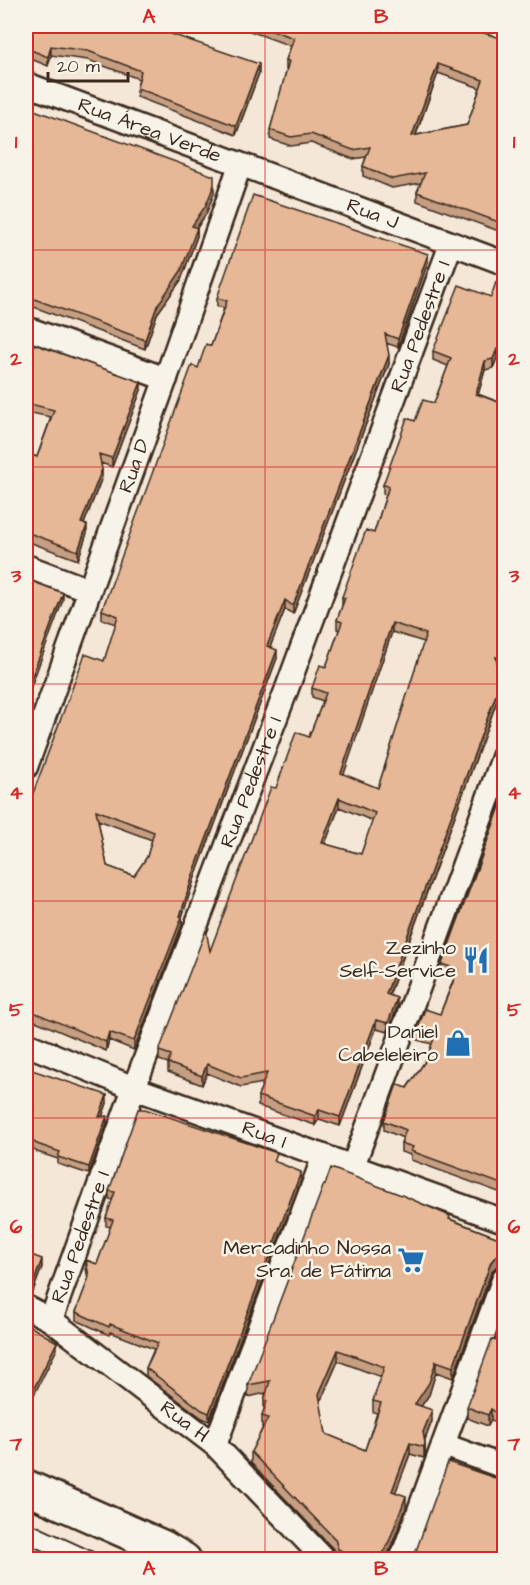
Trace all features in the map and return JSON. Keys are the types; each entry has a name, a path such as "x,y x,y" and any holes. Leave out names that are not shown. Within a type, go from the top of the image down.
{"main road":[{"path":"26,1487 162,1547 184,1560"}],"street":[{"name":"Rua Área Verde","path":"26,84 240,165"},
{"name":"Rua J","path":"240,165 504,263"},
{"name":"Rua D","path":"26,767 166,379 240,165"},
{"name":"Rua Pedestre I","path":"51,1320 134,1088 286,691 451,244"},
{"path":"26,328 166,379"},
{"path":"26,566 89,590"},
{"path":"353,1166 504,755"},
{"name":"Rua I","path":"26,1044 134,1088 504,1221"},
{"path":"215,1445 324,1156"},
{"path":"401,1560 504,1278"},
{"name":"Rua H","path":"26,1307 51,1320 215,1445 325,1560"},
{"path":"444,1444 504,1467"},
{"path":"26,1532 87,1560"}],"building":[{"path":"26,26 148,26 259,64 236,126 137,88 141,71 88,51 51,46 48,57 26,48"},
{"path":"260,26 462,26 500,38 502,29 504,30 504,224 417,192 425,173 392,179 363,166 370,147 353,150 311,134 291,137 270,130 289,61 286,60 294,38","holes":["438,64 483,80 467,125 412,136"]},
{"path":"26,107 214,176 214,185 206,205 192,226 197,228 181,271 157,306 145,340 26,296"},
{"path":"253,195 428,254 398,339 385,334 389,355 293,606 285,600 267,646 277,650 194,872 180,916 182,917 134,1041 109,1032 106,1042 26,1009 26,812 85,654 104,661 118,616 102,610 192,365 198,368 206,344 211,346 227,301 217,298","holes":["96,810 154,832 147,857 134,876 107,866"]},
{"path":"496,282 504,285 504,351 497,349 493,359 485,361 476,394 504,404 504,660 496,657 501,681 386,994 397,998 388,1023 376,1020 340,1117 319,1110 315,1116 258,1096 267,1073 241,1078 207,1064 202,1076 168,1063 171,1055 159,1051 206,930 210,951 271,787 276,788 296,732 309,737 326,693 312,688 320,665 326,667 342,622 337,620 345,598 342,597 366,530 374,533 389,486 383,485 407,418 415,421 423,400 434,403 451,358 433,351 459,285 491,297","holes":["392,623 426,634 378,788 341,773","339,798 375,813 361,854 322,843"]},
{"path":"34,344 141,382 112,458 99,454 102,469 81,523 87,525 78,551 26,532 26,453 37,457 54,410 26,403 26,361"},
{"path":"26,579 63,593 26,692"},
{"path":"504,796 504,1185 411,1151 413,1147 401,1143 406,1130 384,1121 397,1084 407,1088 426,1060 435,1036 417,1031 425,1009 440,1014 458,970 442,964"},
{"path":"26,1068 107,1095 99,1117 107,1116 89,1167 58,1157 60,1152 37,1144 26,1136"},
{"path":"138,1109 145,1109 277,1153 274,1161 301,1172 209,1413 146,1368 158,1343 110,1324 109,1327 76,1312 89,1277 86,1260 97,1264 113,1220 106,1218 115,1192 109,1191"},
{"path":"331,1168 404,1196 450,1216 449,1219 504,1240 504,1254 496,1256 491,1262 453,1367 436,1361 429,1383 415,1404 432,1410 423,1432 425,1443 424,1447 410,1443 392,1491 406,1496 380,1560 359,1560 338,1549 335,1539 251,1452 268,1418 262,1416 270,1381 248,1385","holes":["338,1350 384,1367 373,1401 381,1403 365,1450 326,1434 319,1394"]},
{"path":"26,1253 42,1259 33,1284 26,1281"},
{"path":"26,1324 57,1342 27,1402 26,1401"},
{"path":"492,1339 504,1344 504,1419 491,1409 488,1415 467,1407"},
{"path":"448,1462 504,1481 504,1560 428,1560 430,1555 416,1551"}],"place":[{"name":"Zezinho Self-Service","path":"476,960"},
{"name":"Daniel Cabeleleiro","path":"458,1043"},
{"name":"Mercadinho Nossa Sra. de Fátima","path":"411,1260"}]}
